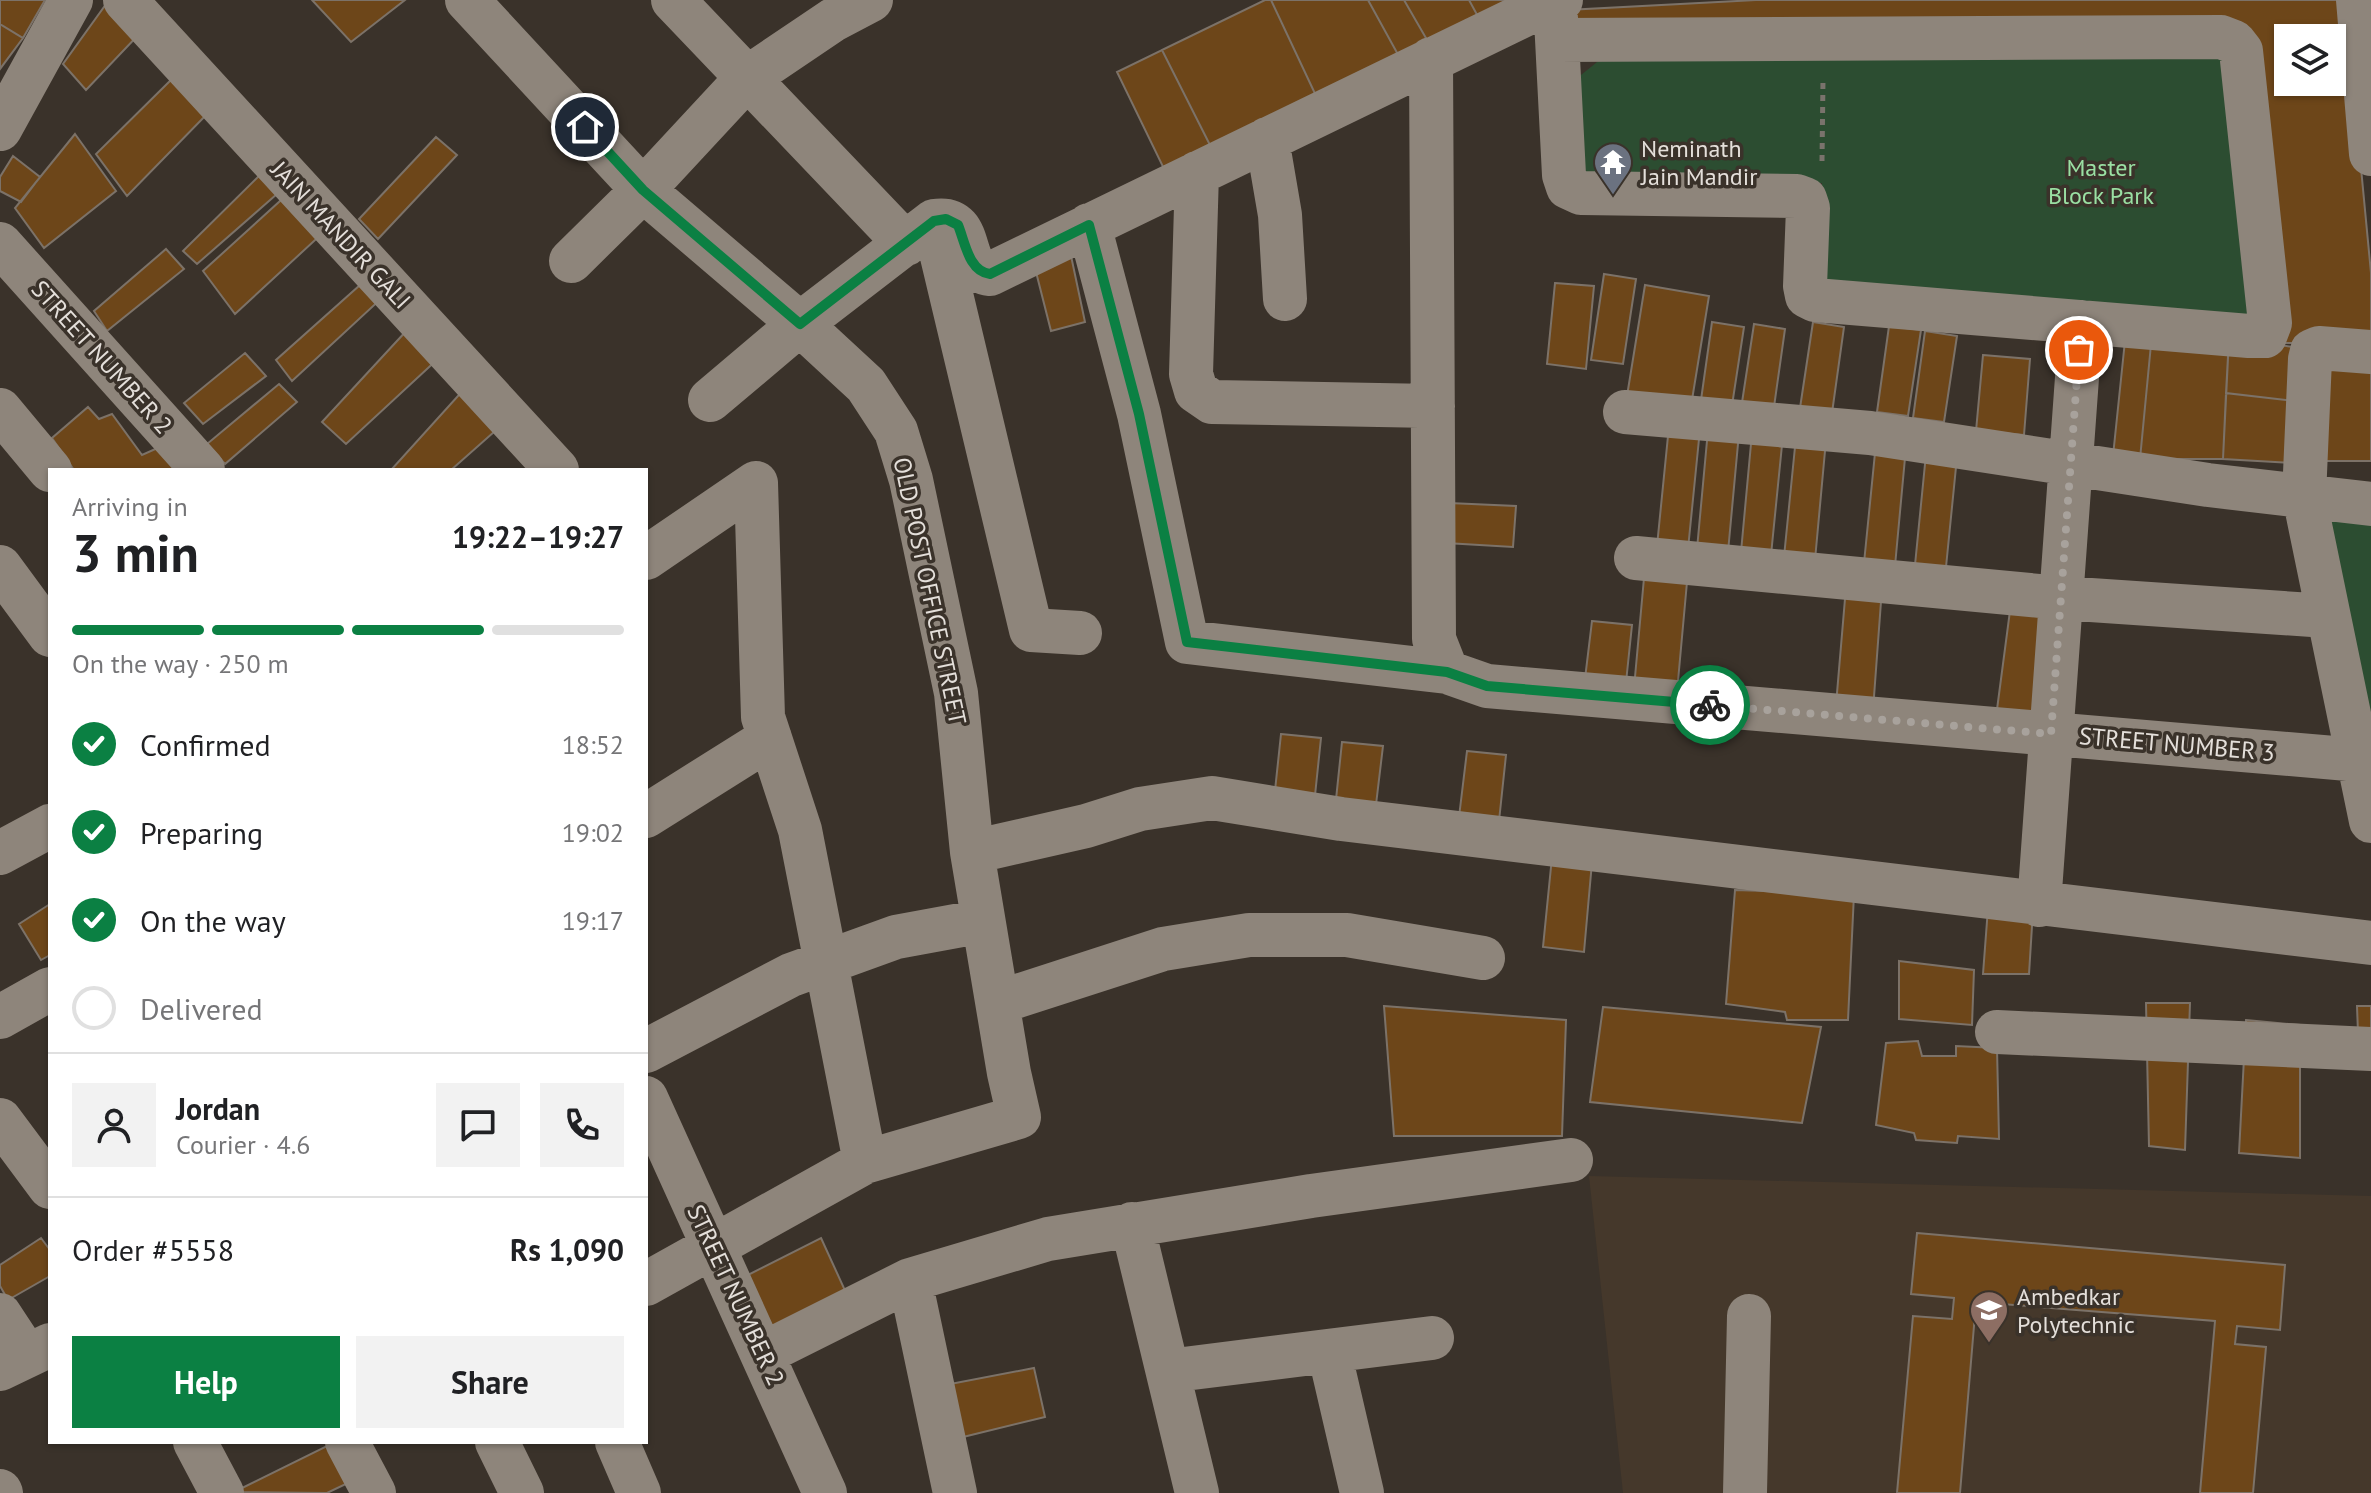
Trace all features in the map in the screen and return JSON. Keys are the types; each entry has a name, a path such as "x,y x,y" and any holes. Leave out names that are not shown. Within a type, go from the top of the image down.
{"street":[{"path":"0,129 71,0"},
{"name":"JAIN MANDIR GALI","path":"125,0 555,468"},
{"name":"OLD POST OFFICE STREET","path":"468,0 643,190 800,324 866,385 896,431 911,480 956,693 972,852 1019,1117 865,1162"},
{"path":"673,0 747,78 920,232 1031,630 1080,633"},
{"path":"571,261 643,190 747,78 833,20 871,0"},
{"path":"2358,0 2371,154"},
{"path":"710,400 800,324 920,232 946,219 958,225 975,268 981,273 990,274 1431,59 1557,10 2221,37 2234,42 2241,51 2270,323 2265,336 1815,300 1807,296 1805,286 1808,208 1805,199 1797,196 1581,193 1568,187 1564,175 1557,10"},
{"path":"1431,59 1433,406 1440,655"},
{"path":"1267,139 1280,215 1285,299"},
{"path":"1197,173 1191,374 1196,391 1212,402 1433,406"},
{"name":"STREET NUMBER 3","path":"1089,225 1139,414 1187,642 1440,655 1487,686 2364,760"},
{"name":"STREET NUMBER 2","path":"0,244 201,468"},
{"path":"2039,905 2081,322"},
{"path":"2371,352 2319,348 2312,351 2304,496 2327,616 2364,760 2371,821"},
{"path":"0,410 48,468"},
{"path":"1625,412 1870,433 2208,485 2371,504"},
{"path":"648,557 756,483 763,717 800,830 865,1162 648,1283"},
{"path":"1636,558 2061,598 2327,616"},
{"path":"0,567 48,632"},
{"path":"648,815 770,738"},
{"path":"972,852 1086,826 1140,809 1212,798 1341,819 2371,943"},
{"path":"0,853 48,827"},
{"path":"648,1050 791,975 896,937 983,921"},
{"path":"999,1002 1163,949 1249,935 1347,935 1483,958"},
{"path":"0,1017 48,990"},
{"path":"1997,1032 2371,1049"},
{"name":"STREET NUMBER 2","path":"648,1103 825,1493"},
{"path":"0,1120 44,1170"},
{"path":"764,1353 910,1280 1048,1239 1571,1160"},
{"path":"1132,1224 1197,1493"},
{"path":"910,1280 955,1493"},
{"path":"0,1315 26,1356"},
{"path":"1745,1493 1749,1316"},
{"path":"1168,1371 1432,1338"},
{"path":"1329,1351 1362,1493"},
{"path":"196,1444 222,1493"},
{"path":"348,1444 374,1493"},
{"path":"498,1444 522,1493"},
{"path":"618,1444 639,1493"}],"path":[{"path":"1822,167 1823,77"}],"shaded area":[{"name":"Ambedkar Polytechnic","path":"1589,1176 2371,1196 2371,1493 1623,1493"}],"green space":[{"name":"Master Block Park","path":"1612,50 2225,50 2258,331 1819,285 1822,183 1586,179 1576,79"},
{"path":"2318,504 2371,511 2371,751"}],"building":[{"path":"0,0 45,0 23,38 0,24"},
{"path":"109,0 142,31 86,90 63,64"},
{"path":"312,0 405,0 351,42"},
{"path":"1265,0 1271,0 1318,100 1213,151 1162,50"},
{"path":"1271,0 1368,0 1401,60 1318,100"},
{"path":"1368,0 1404,0 1430,45 1401,60"},
{"path":"1404,0 1469,0 1481,22 1430,45"},
{"path":"1469,0 1524,0 1481,22"},
{"path":"1756,0 2345,0 2371,273 2371,343 2280,343 2246,26 1568,30 1567,10"},
{"path":"0,24 23,38 0,69"},
{"path":"1162,50 1213,151 1167,175 1117,72"},
{"path":"175,76 211,110 127,196 96,154"},
{"path":"75,134 116,191 44,248 15,208"},
{"path":"436,137 457,155 378,239 359,219"},
{"path":"13,156 40,177 21,202 0,191 0,177"},
{"path":"268,167 285,187 197,264 183,251"},
{"path":"290,192 327,229 235,314 203,271"},
{"path":"166,249 184,269 107,331 94,311"},
{"path":"1070,251 1085,322 1051,331 1035,268"},
{"path":"1604,274 1636,279 1623,364 1591,360"},
{"path":"369,277 384,296 292,381 276,360"},
{"path":"1555,283 1594,286 1586,369 1547,364"},
{"path":"1645,285 1709,296 1691,406 1627,396"},
{"path":"1712,322 1744,327 1731,412 1700,407"},
{"path":"1813,322 1844,327 1832,413 1800,408"},
{"path":"1754,324 1785,329 1773,414 1741,409"},
{"path":"1889,326 1921,330 1908,416 1877,412"},
{"path":"409,328 441,356 346,444 322,422"},
{"path":"1925,331 1957,336 1944,422 1913,418"},
{"path":"2126,331 2152,334 2140,459 2113,456"},
{"path":"2152,334 2229,338 2223,459 2140,459"},
{"path":"2229,338 2293,347 2294,401 2226,393"},
{"path":"245,353 266,376 203,424 184,403"},
{"path":"1983,355 2030,359 2024,435 1976,431"},
{"path":"2371,361 2371,461 2324,461 2321,365"},
{"path":"279,384 297,402 225,464 207,444"},
{"path":"467,386 503,424 453,468 393,468"},
{"path":"2226,393 2294,401 2293,463 2223,459"},
{"path":"88,407 99,419 112,414 142,455 162,446 180,468 73,468 52,438"},
{"path":"1669,426 1700,429 1688,549 1657,546"},
{"path":"1708,430 1739,433 1728,552 1697,549"},
{"path":"1752,433 1783,435 1771,555 1741,552"},
{"path":"1796,437 1826,440 1815,560 1784,557"},
{"path":"1876,443 1906,447 1895,566 1864,563"},
{"path":"1926,454 1957,457 1945,577 1914,575"},
{"path":"1449,503 1516,506 1513,547 1446,543"},
{"path":"1645,567 1688,571 1677,692 1634,688"},
{"path":"1846,587 1882,588 1873,710 1836,705"},
{"path":"2011,603 2054,607 2044,727 1996,717"},
{"path":"1592,621 1632,625 1625,692 1584,687"},
{"path":"1281,734 1321,738 1314,805 1274,800"},
{"path":"1342,742 1383,746 1375,813 1335,809"},
{"path":"1467,751 1506,755 1499,821 1459,817"},
{"path":"1552,857 1592,862 1584,952 1543,947"},
{"path":"1735,890 1854,894 1848,1020 1787,1020 1785,1012 1726,1004"},
{"path":"48,905 48,956 41,960 19,924"},
{"path":"1988,908 2033,910 2029,974 1983,974"},
{"path":"1899,961 1974,970 1972,1025 1899,1019"},
{"path":"2146,1003 2190,1003 2185,1150 2149,1146"},
{"path":"1384,1006 1566,1020 1562,1136 1394,1136"},
{"path":"2357,1006 2371,1006 2371,1061 2359,1060"},
{"path":"1603,1007 1821,1027 1802,1123 1590,1102"},
{"path":"2246,1020 2300,1025 2300,1158 2239,1153"},
{"path":"1918,1041 1922,1056 1956,1056 1956,1046 1997,1048 1999,1139 1958,1136 1957,1143 1916,1140 1914,1133 1876,1125 1886,1043"},
{"path":"1917,1233 2285,1265 2280,1330 2237,1326 2235,1344 2266,1347 2253,1493 2200,1493 2215,1321 1976,1302 1960,1493 1897,1493 1913,1316 1952,1319 1954,1298 1911,1294"},
{"path":"41,1238 48,1247 48,1277 8,1300 0,1286 0,1265"},
{"path":"821,1238 848,1297 768,1345 736,1281"},
{"path":"1034,1368 1045,1417 959,1438 945,1385"},
{"path":"331,1444 350,1482 327,1493 234,1492"}],"way so far":[{"path":"1710,705 2051,734 2079,350"}],"place":[{"name":"Neminath Jain Mandir","path":"1613,196"},
{"name":"Ambedkar Polytechnic","path":"1989,1344"}],"route":[{"path":"585,127 643,190 800,324 934,221 946,219 958,225 975,268 981,273 990,274 1089,225 1139,414 1187,642 1447,672 1487,686 1710,705"}]}
